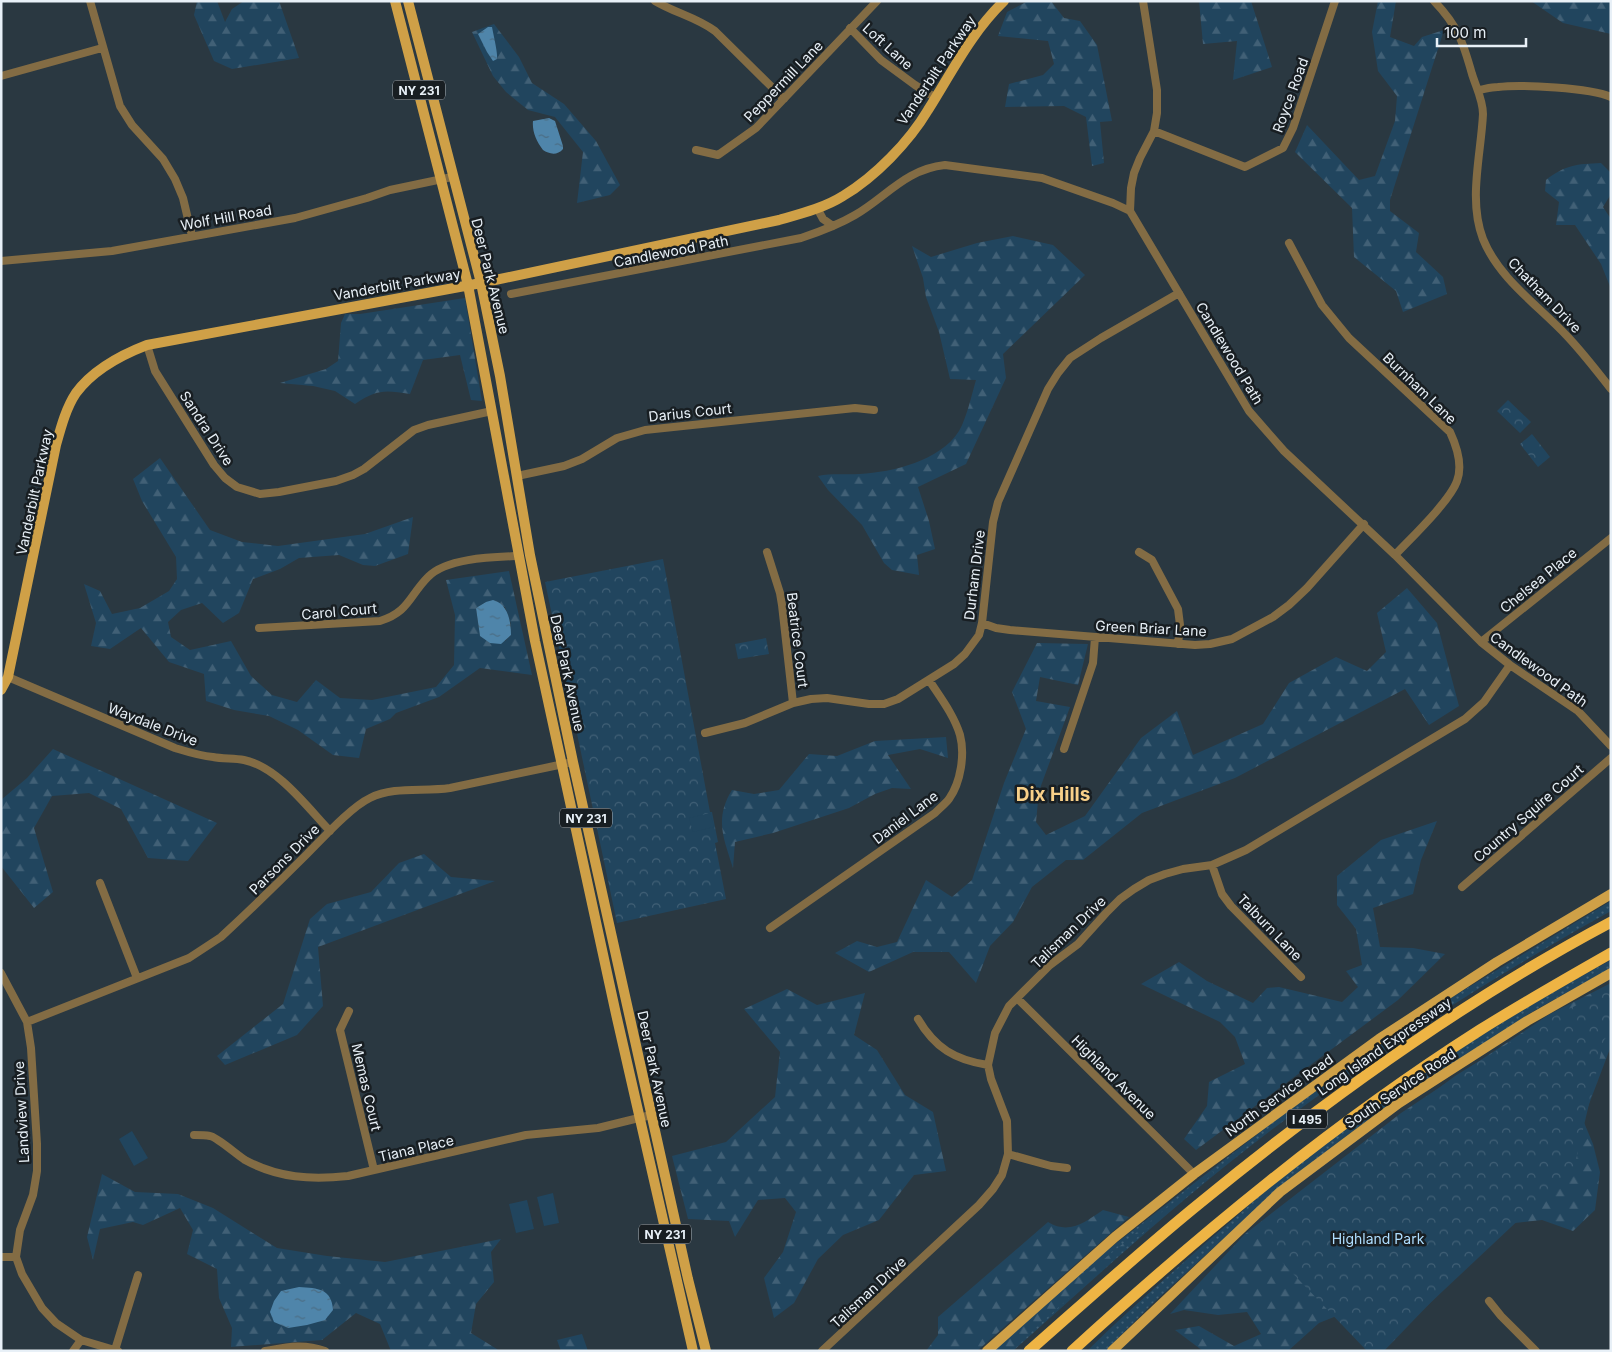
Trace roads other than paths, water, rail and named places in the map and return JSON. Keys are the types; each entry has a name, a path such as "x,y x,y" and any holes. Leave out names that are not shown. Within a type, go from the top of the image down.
{"highway":[{"name":"Long Island Expressway","path":"1029,1351 1199,1203 1334,1099 1464,1008 1611,922"},
{"name":"I 495","path":"1072,1351 1216,1224 1284,1170 1414,1074 1503,1016 1611,953"},
{"path":"1080,1351 1155,1276"}],"main road":[{"name":"Deer Park Avenue","path":"395,1 468,285 534,641 568,763 706,1351"},
{"name":"Deer Park Avenue","path":"408,1 452,177 481,283 500,376 530,555 611,993 692,1351"},
{"name":"Vanderbilt Parkway","path":"1,690 8,677 56,445 64,417 77,393 95,375 120,356 147,345 481,283 779,220 817,208 842,197 879,167 915,130 973,37 1004,1"},
{"name":"North Service Road","path":"987,1351 1115,1237 1194,1174 1379,1039 1497,962 1611,894"},
{"name":"South Service Road","path":"1112,1351 1280,1192 1399,1103 1527,1021 1611,973"}],"street":[{"path":"90,1 120,106 132,125 163,159 175,179 183,198 192,236"},
{"path":"656,1 670,10 702,22 715,31 784,99"},
{"name":"Peppermill Lane","path":"696,150 718,155 756,128 876,1"},
{"path":"1130,211 1134,174 1154,131 1157,113 1157,90 1143,1"},
{"name":"Royce Road","path":"1154,131 1245,167 1283,148 1293,128 1335,1"},
{"name":"Chatham Drive","path":"1434,1 1446,13 1464,44 1483,112 1476,208 1483,238 1494,259 1510,279 1568,337 1611,389"},
{"name":"Loft Lane","path":"850,28 881,60 936,98"},
{"path":"1,76 102,48"},
{"path":"1478,90 1498,86 1528,87 1573,90 1611,97"},
{"name":"Candlewood Path","path":"511,294 801,238 833,226 854,215 876,201 906,177 931,166 945,165 1042,178 1113,203 1130,211 1249,411 1284,451 1364,524 1481,642 1510,665 1578,711 1611,746"},
{"name":"Wolf Hill Road","path":"1,262 112,252 295,218 390,190 452,177"},
{"path":"817,208 823,219 833,226"},
{"name":"Burnham Lane","path":"1289,243 1322,305 1335,323 1450,432 1457,447 1459,466 1457,481 1446,500 1395,555"},
{"name":"Durham Drive","path":"705,733 745,723 793,703 811,699 826,698 869,704 884,704 898,699 929,680 954,664 965,654 979,635 982,624 993,522 998,502 1048,390 1058,372 1070,358 1179,293"},
{"name":"Sandra Drive","path":"147,345 155,371 214,465 225,478 237,487 260,494 336,481 353,475 364,469 414,430 428,425 492,411"},
{"name":"Darius Court","path":"517,476 564,466 582,459 618,438 645,430 855,408 874,410"},
{"name":"Green Briar Lane","path":"982,624 1010,630 1178,644 1210,644 1232,639 1273,617 1307,588 1364,524"},
{"name":"Chelsea Place","path":"1481,642 1611,538"},
{"name":"Beatrice Court","path":"766,552 780,593 793,703"},
{"path":"1139,552 1152,560 1178,610 1180,625 1178,644"},
{"name":"Carol Court","path":"259,628 380,621 392,617 404,608 429,575 441,567 455,563 518,556"},
{"path":"1064,749 1093,663 1095,638"},
{"name":"Talisman Drive","path":"822,1351 979,1205 1002,1175 1008,1154 1007,1121 991,1079 988,1065 995,1033 1002,1017 1017,998 1050,965 1078,944 1120,899 1149,880 1184,869 1212,865 1246,850 1465,719 1484,702 1510,665"},
{"name":"Waydale Drive","path":"8,677 175,748 194,754 245,760 259,765 284,782 330,831"},
{"name":"Daniel Lane","path":"770,928 935,813 949,799 960,769 962,752 960,735 954,721 929,680"},
{"name":"Country Squire Court","path":"1462,887 1611,758"},
{"name":"Parsons Drive","path":"27,1022 189,958 221,937 330,831 363,802 384,793 400,790 450,788 568,763"},
{"name":"Talburn Lane","path":"1212,865 1222,894 1231,906 1301,977"},
{"path":"100,883 137,978"},
{"name":"Landview Drive","path":"1,973 27,1022 34,1106 37,1171 33,1195 20,1230 16,1258"},
{"name":"Highland Avenue","path":"1017,998 1194,1174"},
{"name":"Memas Court","path":"349,1010 340,1030 374,1170"},
{"path":"918,1019 927,1034 939,1046 954,1056 970,1062 988,1065"},
{"name":"Tiana Place","path":"194,1135 211,1136 247,1160 270,1171 308,1179 323,1179 348,1176 526,1135 598,1128 651,1115"},
{"path":"1008,1154 1051,1166 1068,1168"},
{"path":"1,1257 16,1258 22,1274 42,1308 56,1323 81,1340 116,1350 138,1275"},
{"path":"1489,1301 1501,1316 1536,1351"},
{"path":"73,1351 81,1340"},
{"path":"265,1351 292,1346 310,1346 325,1351"}],"water":[{"path":"488,27 492,27 496,48 497,59 493,61 478,34"},
{"path":"549,118 555,121 563,146 561,151 556,153 543,150 536,140 533,128 533,121"},
{"path":"493,600 505,609 510,624 511,635 501,644 490,643 480,636 476,608"},
{"path":"299,1287 323,1291 330,1298 333,1310 325,1320 307,1325 288,1328 274,1322 270,1312 274,1301 281,1291"}],"district":[{"name":"Dix Hills","path":"1053,794"}],"park label":[{"name":"Highland Park","path":"1378,1238"}]}
